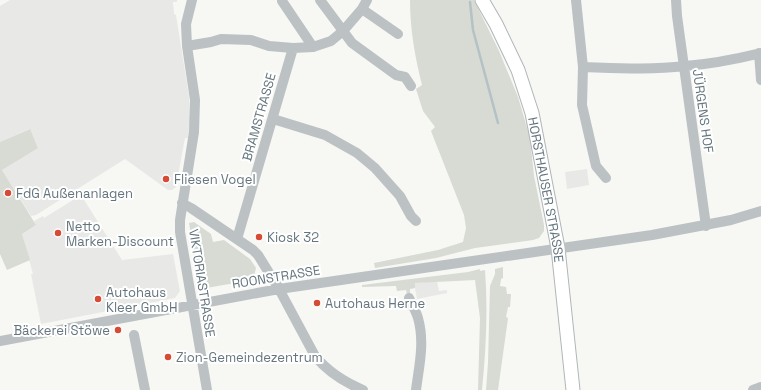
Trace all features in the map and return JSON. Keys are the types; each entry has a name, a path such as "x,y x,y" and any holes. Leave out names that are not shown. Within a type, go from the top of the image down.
{"main road":[{"name":"HORSTHAUSER STRASSE","path":"482,0 518,70 532,113 558,248 573,390"}],"street":[{"name":"VIKTORIASTRASSE","path":"192,0 186,24 187,46 195,100 194,132 182,203 180,232 207,390"},
{"path":"320,0 352,43 396,75 406,77 411,86"},
{"path":"187,46 221,39 251,40 269,46 292,48 313,46 331,40 343,31 362,9 367,0"},
{"path":"576,0 583,67 582,105 596,166 606,178"},
{"name":"JÜRGENS HOF","path":"676,0 706,226"},
{"path":"282,1 313,46"},
{"path":"362,9 398,34"},
{"name":"BRAMSTRASSE","path":"237,239 273,119 292,48"},
{"path":"583,67 655,68 684,66 721,61 760,53 761,80"},
{"path":"273,119 326,135 357,153 375,168 400,196 411,216 416,221"},
{"path":"182,203 254,250 278,289 315,356 340,379 363,390"},
{"name":"ROONSTRASSE","path":"0,341 278,289 706,226 761,211"},
{"path":"409,298 418,318 422,351 416,390"},
{"path":"134,335 146,390"},
{"path":"753,390 761,387"}],"shaded area":[{"path":"10,0 177,0 177,2 173,2 174,14 176,15 189,96 190,124 188,138 185,138 176,187 172,190 168,190 125,159 36,215 31,216 2,170 38,147 29,129 0,142 0,6"},
{"path":"410,0 474,0 499,51 518,97 530,138 534,176 544,225 544,231 539,238 475,248 436,258 375,268 374,263 438,250 463,242 466,228 464,215 431,131 435,127 423,111 416,89 422,85 413,43"},
{"name":"FdG Außenanlagen","path":"30,129 38,148 2,170 36,225 22,234 30,260 7,270 0,254 0,142"},
{"path":"587,169 589,185 567,189 565,172"},
{"path":"81,195 122,260 173,254 180,291 175,298 41,324 31,274 33,274 22,234 36,225 34,221 43,216 44,218"},
{"path":"194,222 211,234 213,242 224,240 250,259 256,268 253,280 200,289 192,249 193,246 189,223"},
{"path":"503,267 503,278 501,279 500,286 506,287 507,294 511,294 510,307 508,307 506,317 508,318 498,390 486,390 490,286 495,274 495,269"},
{"path":"480,269 480,271 485,270 486,315 482,390 478,390 480,318 475,280 415,283 415,288 410,289 410,295 407,295 406,290 397,291 396,286 362,287 362,285 468,272"},
{"path":"437,281 439,291 447,290 447,293 417,299 414,283"}],"waterway":[{"path":"470,2 473,30 498,123"}],"place":[{"name":"Fliesen Vogel","path":"166,179"},
{"name":"FdG Außenanlagen","path":"8,193"},
{"name":"Netto Marken-Discount","path":"58,233"},
{"name":"Kiosk 32","path":"259,237"},
{"name":"Autohaus Kleer GmbH","path":"98,299"},
{"name":"Autohaus Herne","path":"317,303"},
{"name":"Bäckerei Stöwe","path":"118,330"},
{"name":"Zion-Gemeindezentrum","path":"168,357"}]}
